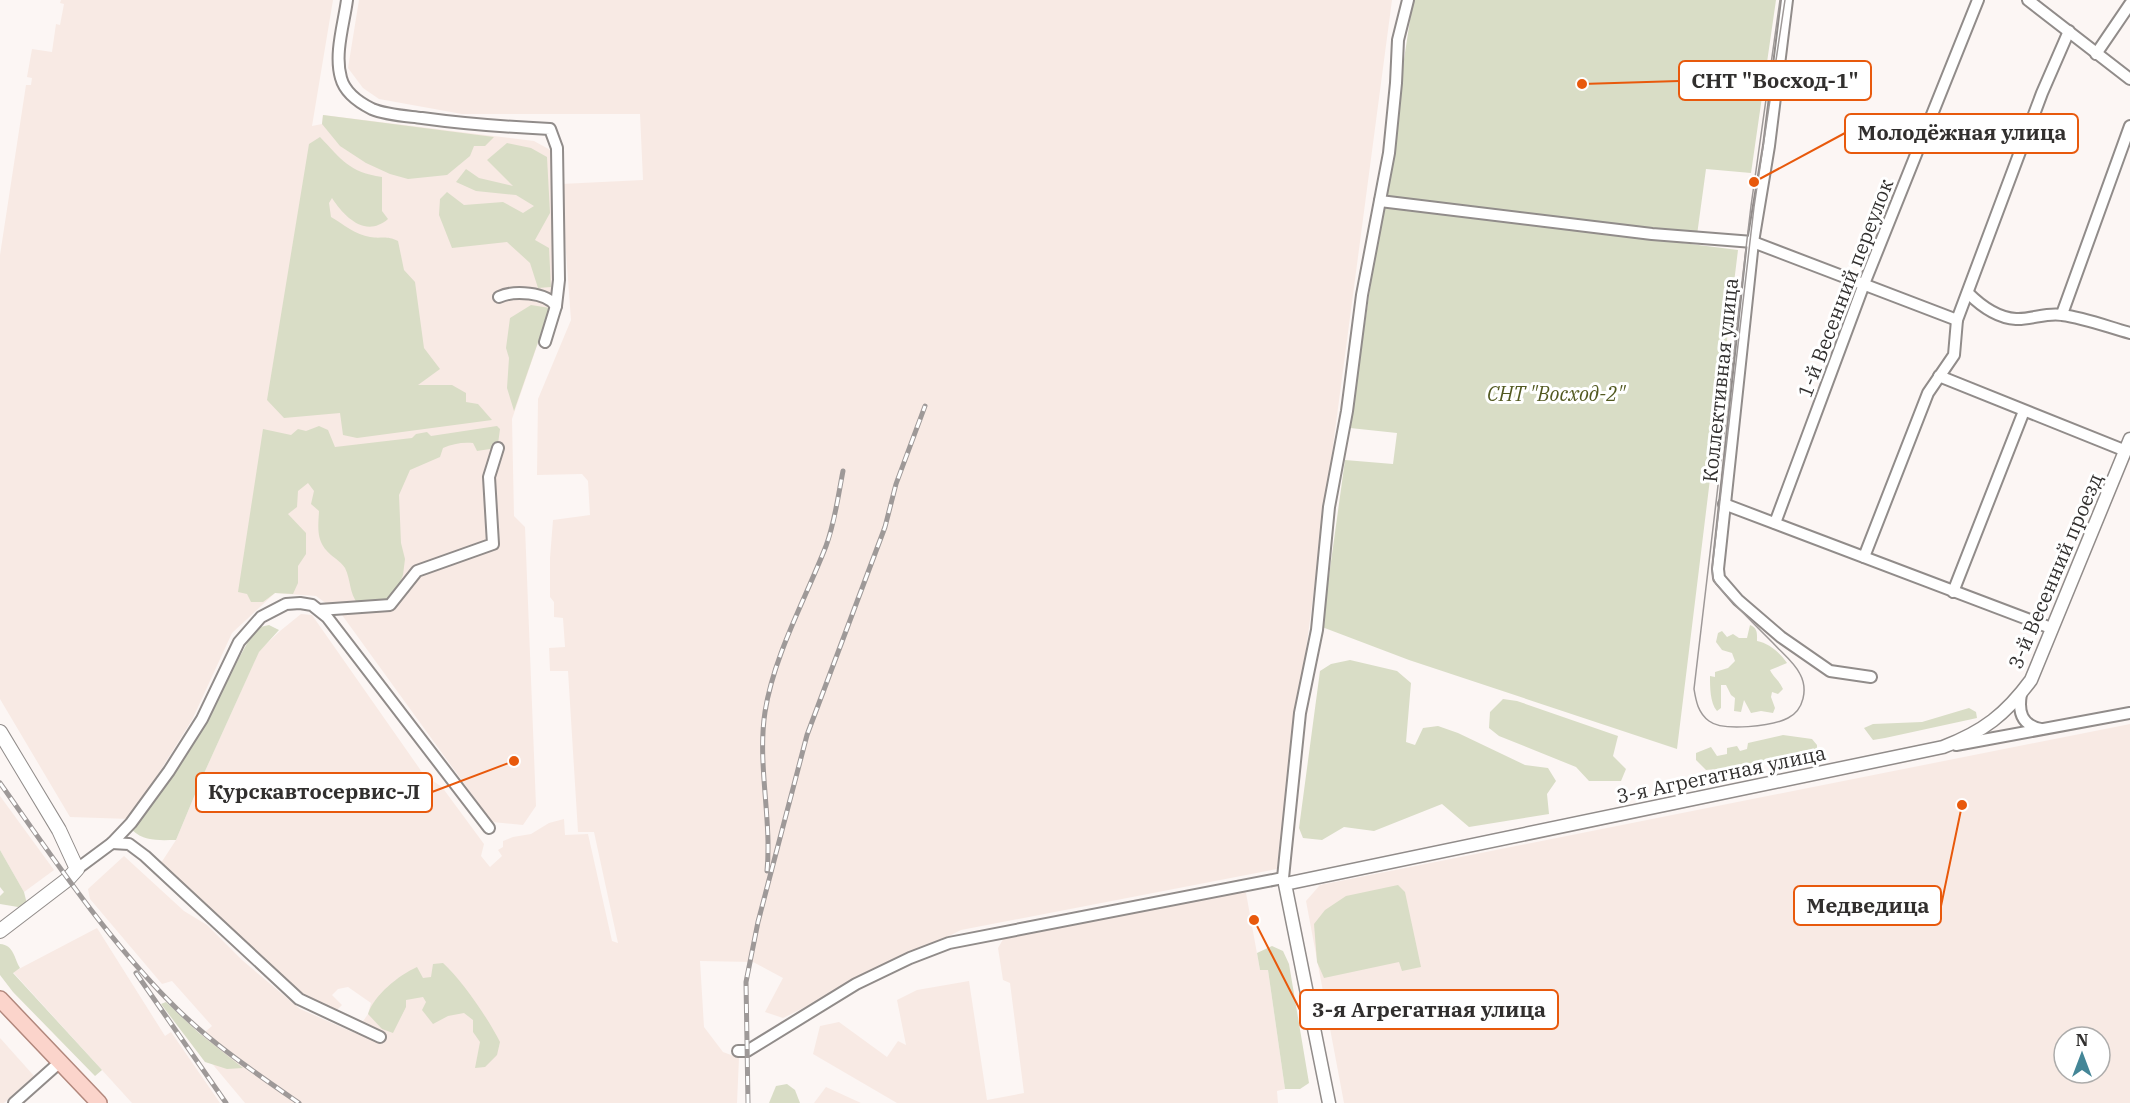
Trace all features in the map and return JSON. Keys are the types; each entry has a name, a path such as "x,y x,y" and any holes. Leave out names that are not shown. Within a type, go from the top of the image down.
{"main road":[{"path":"0,732 59,830 77,869 68,879 0,932"},
{"path":"0,999 99,1103"}],"street":[{"path":"348,0 339,66 344,85 360,102 374,110 426,119 478,126 550,129 557,148 559,280 556,306 545,342"},
{"path":"1329,1103 1284,881 1300,713 1317,630 1329,507 1347,411 1362,295 1389,153 1398,40 1408,0"},
{"name":"Коллективная улица","path":"1787,0 1769,146 1753,242 1724,504 1719,578 1725,587 1781,636 1830,671 1871,678"},
{"name":"1-й Весенний переулок","path":"1775,523 1864,284 1978,0"},
{"path":"2028,0 2130,79"},
{"path":"2096,54 2130,4"},
{"path":"1864,557 1928,393 1954,355 1957,320 2042,93 2069,31"},
{"path":"2061,314 2130,126"},
{"path":"1380,201 1652,234 1753,242 1957,320"},
{"path":"499,297 512,292 525,292 552,301 556,306"},
{"path":"1968,293 1991,311 2016,319 2061,314 2130,333"},
{"path":"1939,376 2024,411 2128,445"},
{"path":"1953,592 2024,411"},
{"name":"3-й Весенний проезд","path":"1943,747 1965,739 1988,726 2021,694 2031,680 2051,628 2073,583 2128,445"},
{"path":"319,610 390,605 417,571 493,544 489,477 498,448"},
{"path":"1724,504 2051,628"},
{"path":"77,869 112,843 131,823 202,719 239,642 261,617 286,604 312,604 327,616 489,828"},
{"path":"2021,694 2020,712 2023,720 2037,729 2047,730"},
{"name":"3-я Агрегатная улица","path":"1284,881 1943,747 2047,730 2130,713"},
{"path":"112,843 129,844 145,855 299,999 380,1037"},
{"path":"738,1051 747,1051 856,984 910,958 950,943 1284,881"},
{"path":"14,1103 60,1062"}],"shaded area":[{"path":"61,0 333,0 312,126 322,124 323,115 534,141 554,152 558,258 550,308 512,419 514,516 525,527 536,806 523,825 492,822 342,615 316,596 275,593 232,633 192,720 130,819 70,817 0,699 0,255 26,85 31,85 32,78 27,77 32,49 52,52 56,24 60,25 64,4 60,3"},
{"path":"359,0 1392,0 1277,869 961,930 783,1018 765,1012 783,978 753,962 700,961 704,1027 723,1052 739,1058 737,1103 245,1103 204,1054 196,1040 212,1026 172,981 162,984 90,899 88,889 124,856 184,911 207,925 242,960 300,1009 355,1033 368,1014 371,1003 348,987 338,989 332,995 342,1005 334,1013 303,998 212,915 161,863 176,840 259,651 301,614 312,615 424,775 442,787 484,844 481,856 490,867 502,856 498,850 503,847 503,841 531,834 549,823 564,819 565,835 588,834 612,941 618,943 594,832 578,832 568,671 550,671 549,648 565,647 563,618 554,617 554,602 550,597 553,520 590,515 588,481 582,474 537,475 538,399 571,320 561,184 643,180 640,114 462,114 379,99 363,88 348,68"},
{"path":"2130,724 2130,1103 1344,1103 1306,901 1320,885"},
{"path":"0,796 54,870 24,892 0,850"},
{"path":"1243,891 1246,893 1260,970 1268,970 1285,1089 1277,1091 1278,1103 897,1103 813,1054 820,1026 839,1022 887,1057 898,1041 906,1045 897,1000 917,990 969,981 987,1100 1024,1093 1010,983 1003,980 998,948 1005,936"},
{"path":"97,928 165,1036 171,1032 220,1103 132,1103 13,972"},
{"path":"0,1038 34,1076 4,1103 0,1103"},
{"path":"826,1087 861,1103 814,1103"}],"green space":[{"path":"1413,0 1776,0 1751,173 1706,169 1697,235 1383,198"},
{"path":"323,115 494,137 485,146 474,146 470,156 447,175 408,179 366,163 340,146 322,124"},
{"path":"320,137 347,164 361,172 382,177 382,211 388,219 372,227 364,226 343,212 332,198 329,203 331,217 365,236 398,241 404,270 415,282 424,348 440,369 418,385 452,385 466,393 466,402 478,404 492,420 357,438 343,435 340,413 284,418 267,400 309,144"},
{"path":"507,143 531,148 547,157 550,213 535,240 549,248 551,287 538,288 530,263 507,242 452,248 439,215 440,199 447,192 464,205 503,202 523,213 534,206 516,195 476,191 456,182 466,169 479,178 513,186 487,160"},
{"name":"СНТ \"Восход-2\"","path":"1382,205 1738,250 1677,749 1409,660 1322,627 1345,460 1393,464 1397,433 1350,428"},
{"path":"531,305 550,308 514,411 507,388 509,358 506,348 510,318"},
{"path":"319,426 328,430 335,447 412,438 416,434 427,432 431,436 497,426 500,429 498,444 490,449 477,451 473,443 454,444 443,448 440,457 410,470 399,495 401,543 405,559 403,575 395,594 388,602 358,604 355,600 345,568 326,550 320,540 319,511 311,504 314,491 308,483 298,491 297,507 288,514 306,533 306,554 298,566 298,583 293,594 275,593 263,602 251,602 247,594 238,592 263,429 291,435 298,429 306,431"},
{"path":"269,625 279,630 259,652 176,840 153,840 137,834 132,830 196,738 256,628"},
{"path":"1750,625 1756,630 1757,641 1774,649 1787,663 1770,670 1783,689 1778,694 1772,692 1771,697 1775,708 1773,713 1761,711 1751,713 1744,700 1741,712 1734,711 1735,698 1726,685 1721,685 1721,708 1717,711 1710,690 1710,676 1715,677 1715,672 1728,668 1735,661 1732,653 1722,650 1716,642 1718,633 1722,631 1727,637 1733,634 1739,638 1747,638"},
{"path":"1350,660 1397,671 1411,683 1406,742 1415,745 1423,728 1438,726 1525,765 1548,768 1556,781 1547,794 1549,814 1469,827 1442,804 1374,831 1344,827 1322,840 1303,838 1299,828 1320,671 1331,664"},
{"path":"1503,699 1517,701 1618,736 1613,756 1626,769 1621,781 1589,781 1576,767 1499,736 1489,728 1490,712"},
{"path":"1969,708 1976,712 1977,718 1885,738 1873,740 1864,728 1873,724 1922,722"},
{"path":"1783,735 1812,739 1817,745 1817,750 1706,770 1696,760 1696,753 1711,747 1717,756 1727,754 1727,748 1737,746 1740,751 1747,749 1748,743"},
{"path":"0,850 24,892 27,904 18,907 0,904 0,896 4,892 0,887"},
{"path":"1398,885 1405,892 1421,967 1402,971 1399,962 1324,978 1317,962 1314,924 1325,910 1346,896"},
{"path":"0,944 11,949 20,968 13,973 102,1070 95,1076 13,992 0,975"},
{"path":"1272,946 1283,951 1289,964 1309,1083 1300,1089 1285,1089 1268,970 1260,970 1257,953"},
{"path":"443,963 474,1001 500,1042 497,1055 485,1067 475,1068 480,1042 473,1032 473,1020 464,1013 448,1016 433,1024 422,1010 426,1002 423,997 406,1000 406,1007 393,1033 382,1029 368,1014 381,993 403,975 417,967 423,978 431,977 433,964"},
{"path":"166,1002 199,1033 243,1068 227,1069 205,1062 161,1004"},
{"path":"787,1084 795,1090 800,1103 769,1103 776,1086"}],"tram line":[{"path":"1780,0 1751,206 1694,689 1700,711 1709,721 1736,727 1760,725 1788,718 1798,710 1804,692 1800,674 1795,666 1716,584 1712,569 1754,207 1785,0"}],"railway":[{"path":"748,1103 746,982 758,922 807,735 885,527 896,484 925,406"},
{"path":"767,871 768,832 763,771 765,712 775,670 829,537 843,471"},
{"path":"0,783 80,896 146,977 200,1030 232,1056 299,1103"},
{"path":"136,973 226,1103"}],"place":[{"name":"СНТ \"Восход-1\"","path":"1582,84"},
{"name":"Молодёжная улица","path":"1754,182"},
{"name":"Курскавтосервис-Л","path":"514,761"},
{"name":"Медведица","path":"1962,805"},
{"name":"3-я Агрегатная улица","path":"1254,920"}]}
